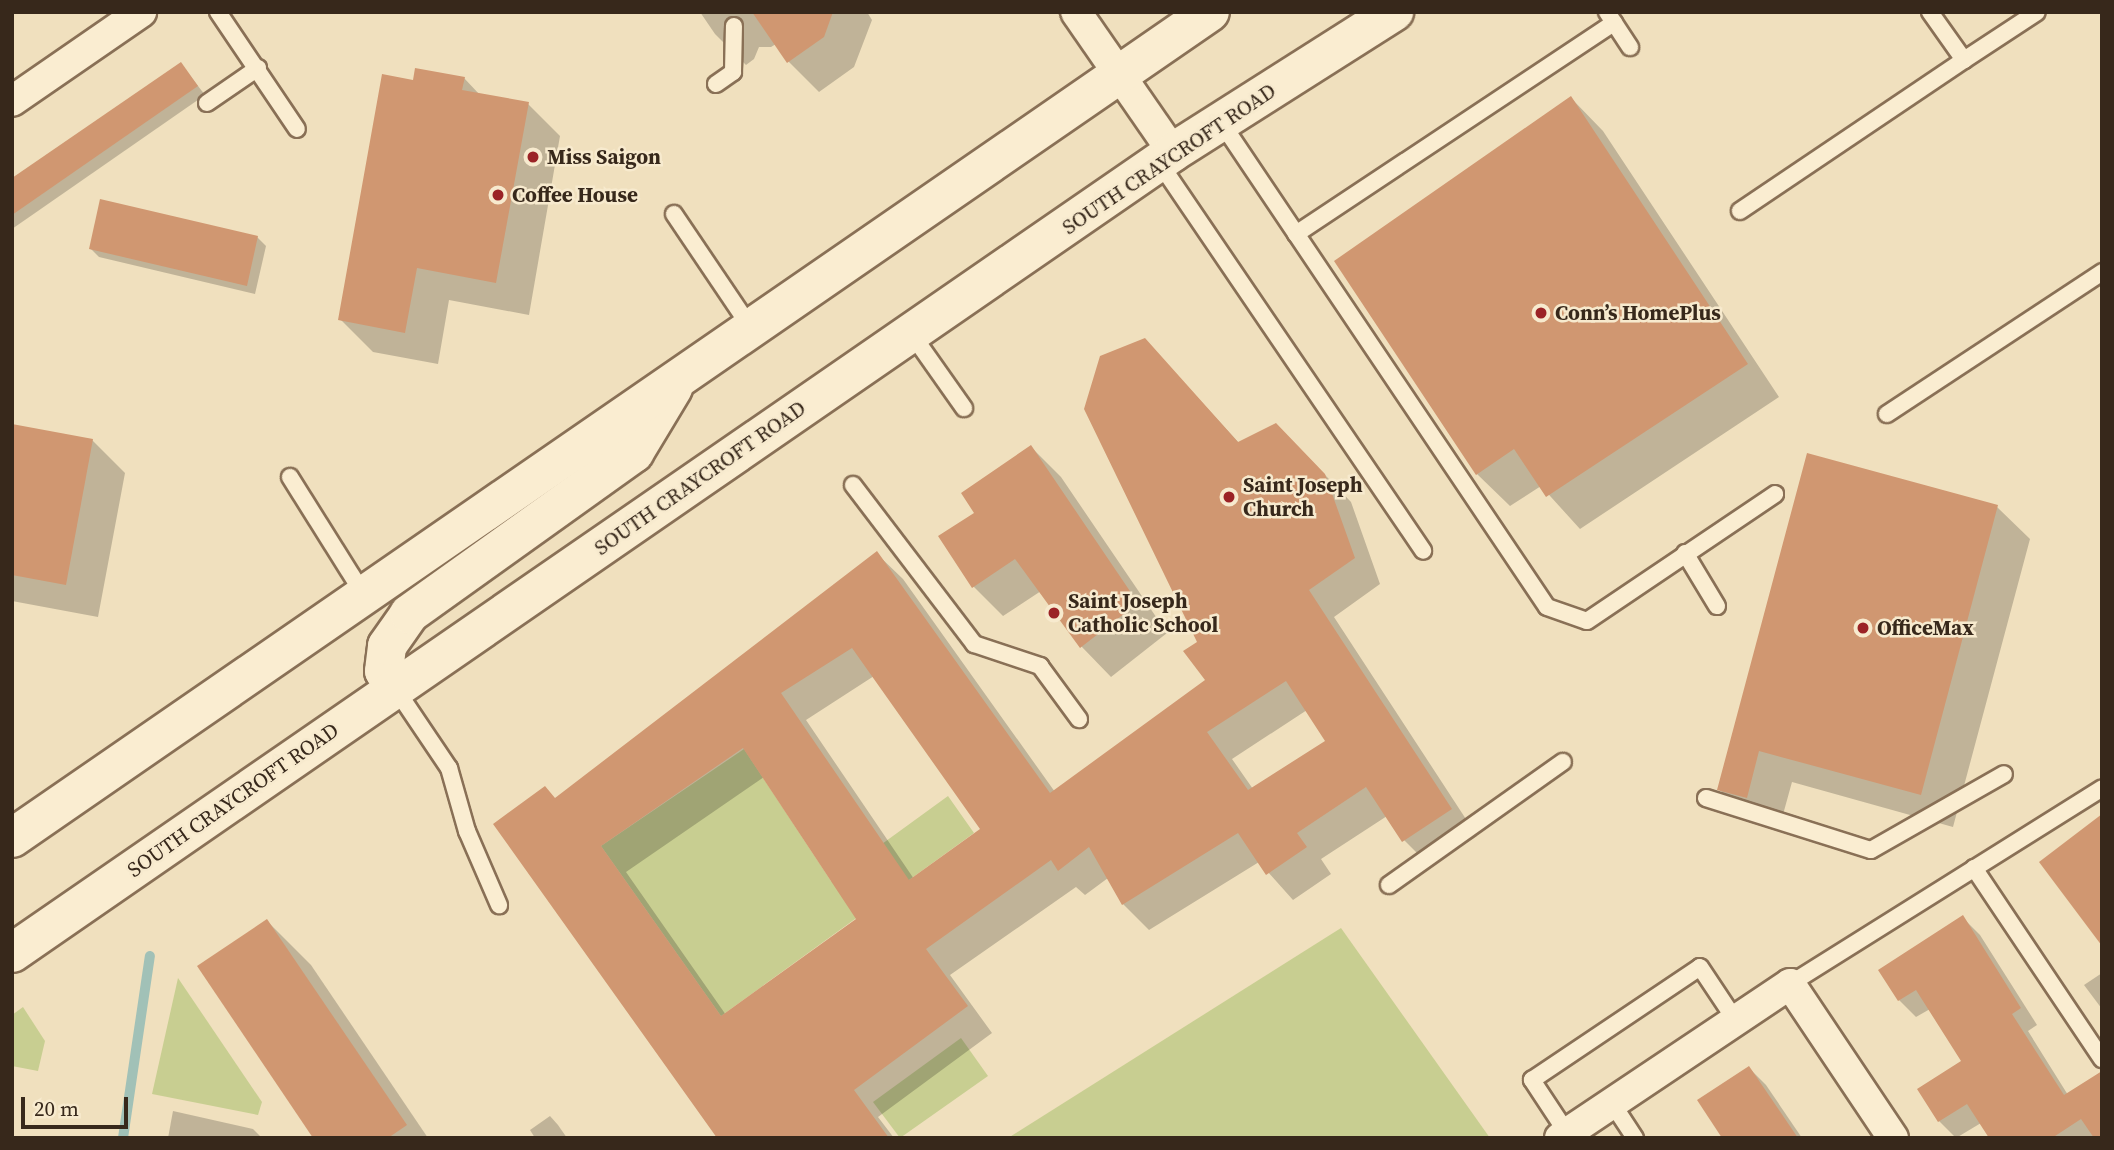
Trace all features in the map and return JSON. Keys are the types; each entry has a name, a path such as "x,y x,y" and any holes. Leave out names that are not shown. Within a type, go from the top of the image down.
{"main road":[{"path":"12,838 1210,12"},
{"name":"SOUTH CRAYCROFT ROAD","path":"12,953 1166,157 1394,12"},
{"path":"395,688 384,671 387,646 409,614 634,453 679,377"}],"street":[{"path":"12,101 141,12"},
{"path":"1076,12 1119,73 1166,157"},
{"path":"1564,1135 1790,984 1893,1138"}],"lane":[{"path":"218,12 297,129"},
{"path":"1930,12 1964,60"},
{"path":"1740,211 2037,12"},
{"path":"1296,234 1610,18 1630,47"},
{"path":"716,84 733,72 734,26"},
{"path":"207,103 258,68"},
{"path":"1221,122 1547,607 1587,621 1775,494"},
{"path":"1166,157 1423,551"},
{"path":"674,214 751,328"},
{"path":"1887,414 2102,272"},
{"path":"911,333 964,408"},
{"path":"290,477 365,595"},
{"path":"853,485 974,644 1040,666 1079,719"},
{"path":"1685,553 1717,606"},
{"path":"395,688 449,768 467,831 499,905"},
{"path":"1389,885 1563,762"},
{"path":"1706,798 1871,850 2004,774"},
{"path":"1790,984 2102,788"},
{"path":"1974,869 2102,1059"},
{"path":"1564,1135 1532,1080 1700,967 1736,1021"},
{"path":"1612,1103 1635,1138"}],"green space":[{"path":"744,749 831,881 948,796 974,833 721,1016 601,846"},
{"path":"1341,928 1490,1138 1008,1138"},
{"path":"178,978 262,1102 258,1115 152,1094"},
{"path":"23,1007 45,1041 38,1071 12,1066 12,1015"},
{"path":"961,1038 988,1076 900,1138 873,1102"}],"building":[{"path":"752,12 833,12 824,37 787,63"},
{"path":"181,62 198,86 12,215 12,178"},
{"path":"415,68 465,77 462,90 529,102 496,283 417,268 405,333 338,320 382,74 413,80"},
{"name":"Conn’s HomePlus","path":"1571,96 1748,364 1546,497 1514,449 1476,475 1334,261"},
{"path":"100,199 258,236 247,286 89,249"},
{"path":"1145,338 1238,442 1276,423 1325,474 1355,558 1309,590 1452,809 1402,842 1366,787 1297,833 1307,847 1266,875 1238,833 1122,905 1089,847 1058,871 1051,860 926,949 968,1006 854,1090 889,1138 717,1138 493,824 545,786 555,798 877,551 1050,793 1205,680 1183,651 1197,642 1084,409 1100,356","holes":["852,648 980,829 909,880 781,693","1286,681 1325,741 1248,790 1207,732","743,748 856,919 721,1016 601,846"]},
{"path":"12,424 93,439 66,585 12,575"},
{"path":"1031,445 1138,603 1080,648 1015,559 972,588 938,536 974,513 961,493"},
{"name":"OfficeMax","path":"1807,453 1998,505 1921,795 1759,751 1747,798 1717,790"},
{"path":"2102,814 2102,946 2039,862"},
{"path":"1963,915 2021,1008 2012,1014 2064,1095 2102,1071 2102,1138 2094,1138 2081,1119 2052,1138 1989,1138 1967,1104 1938,1122 1917,1089 1961,1061 1916,990 1898,1001 1878,970"},
{"path":"267,919 407,1125 388,1138 313,1138 197,966"},
{"path":"1749,1066 1798,1138 1722,1138 1697,1100"}],"waterway":[{"path":"123,1138 150,956"}],"place":[{"name":"Miss Saigon","path":"533,157"},
{"name":"Coffee House","path":"498,195"},
{"name":"Conn’s HomePlus","path":"1541,313"},
{"name":"Saint Joseph Church","path":"1229,497"},
{"name":"Saint Joseph Catholic School","path":"1054,613"},
{"name":"OfficeMax","path":"1863,628"}]}
